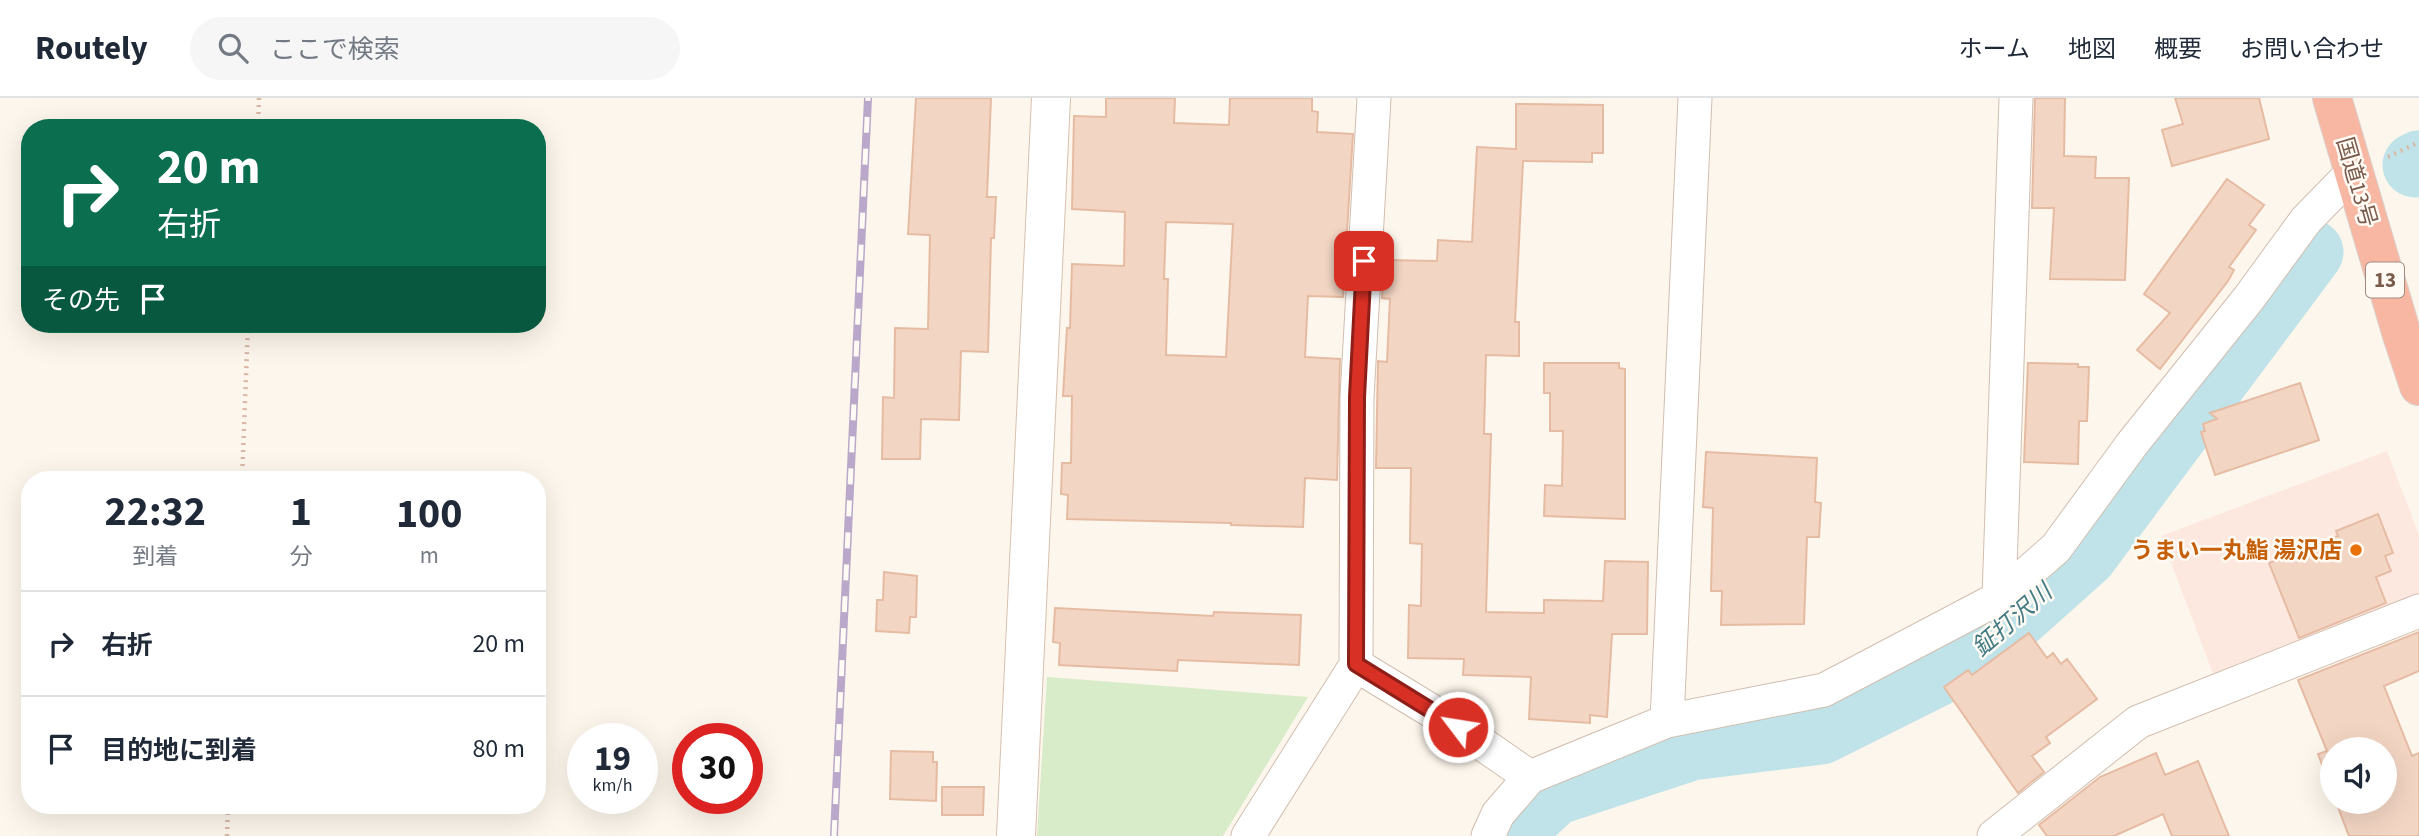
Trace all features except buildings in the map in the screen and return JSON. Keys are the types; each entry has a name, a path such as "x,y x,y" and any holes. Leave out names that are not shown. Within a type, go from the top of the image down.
{"highway":[{"name":"国道13号","path":"2332,98 2419,386"}],"street":[{"path":"1016,836 1051,98"},
{"path":"1248,836 1356,664 1357,397 1374,98"},
{"path":"1667,721 1695,98"},
{"path":"1999,598 2016,98"},
{"path":"1488,836 1498,814 1530,777 1667,721 1824,690 1999,598 2056,548 2133,444 2249,298 2305,220 2353,172"},
{"path":"1994,836 2031,824 2138,722 2419,611"},
{"path":"1356,664 1458,727 1530,777"}],"path":[{"path":"258,119 259,98"},
{"path":"242,471 248,333"},
{"path":"227,836 228,814"}],"shaded area":[{"path":"2387,451 2419,535 2419,603 2215,679 2161,536"}],"green space":[{"path":"1047,677 1308,697 1223,836 1037,836"}],"waterway":[{"name":"鉦打沢川","path":"2415,165 2419,163"},
{"name":"鉦打沢川","path":"1508,836 1554,793 1691,748 1821,732 1971,657 2085,555 2311,252"}],"railway":[{"path":"834,836 868,98"}],"place":[{"name":"うまい一丸鮨 湯沢店","path":"2356,550"}],"route":[{"path":"1364,261 1357,397 1356,664 1458,727"}]}
